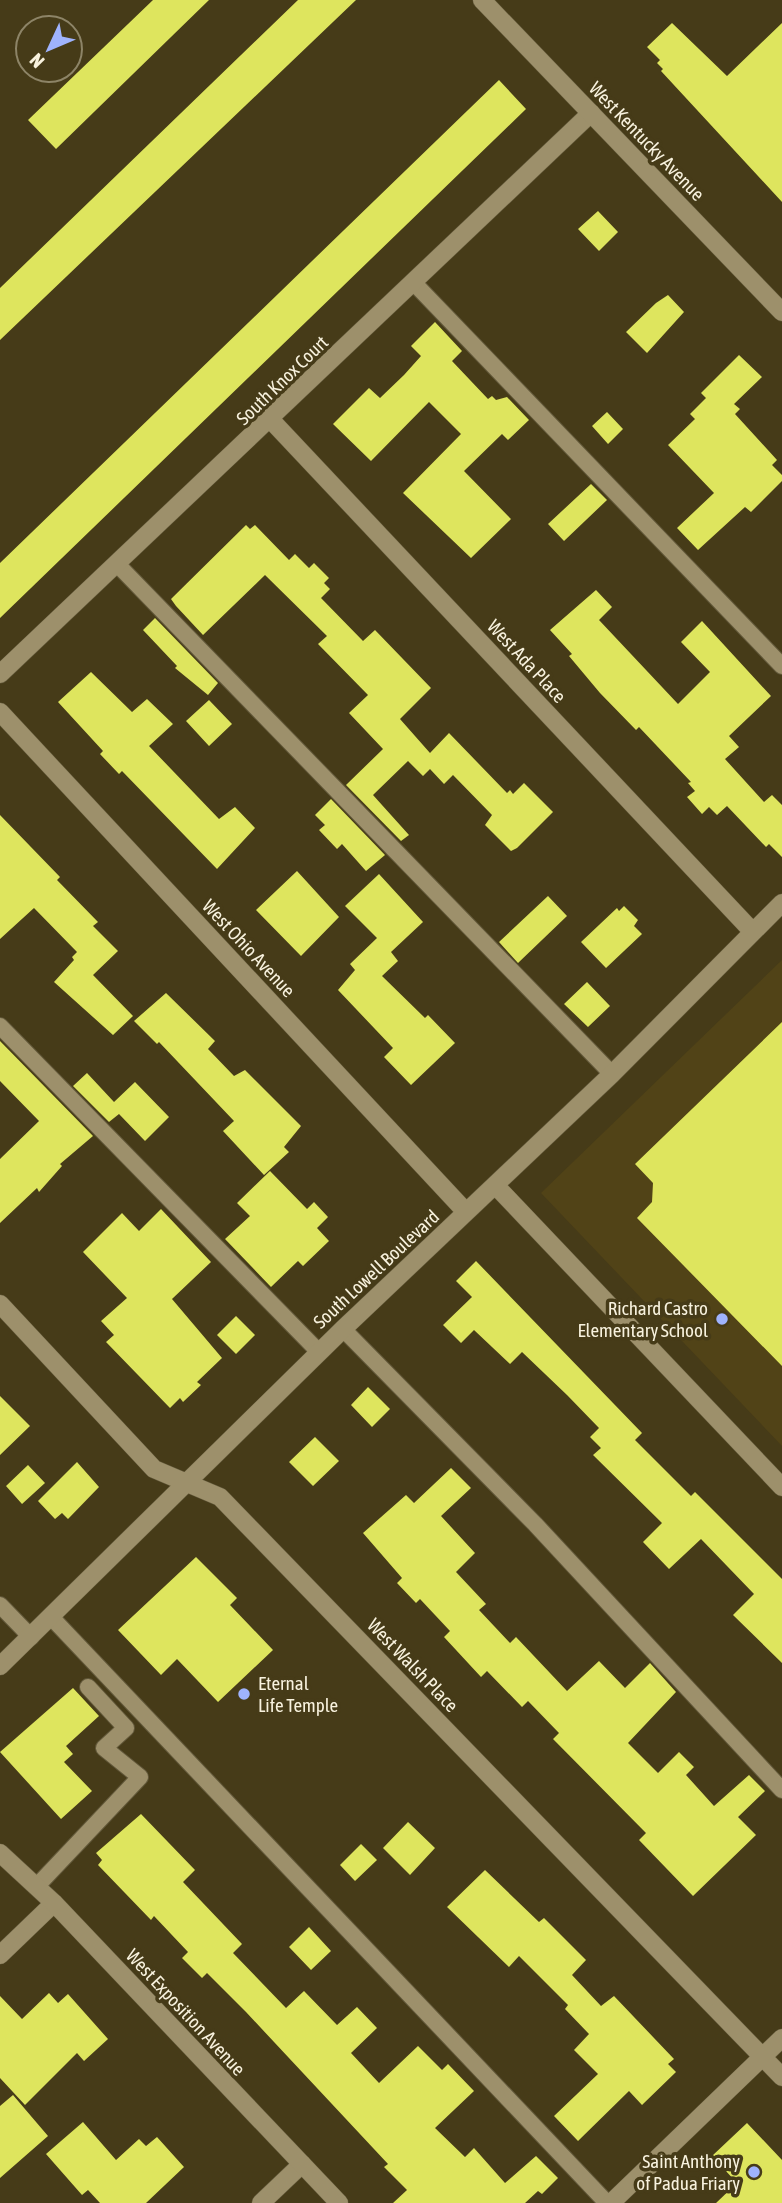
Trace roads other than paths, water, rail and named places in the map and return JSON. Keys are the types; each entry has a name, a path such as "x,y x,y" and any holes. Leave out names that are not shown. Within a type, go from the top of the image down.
{"street":[{"name":"West Kentucky Avenue","path":"482,0 782,312"},
{"name":"South Knox Court","path":"0,674 271,420 591,113"},
{"name":"West Ada Place","path":"271,420 752,931"},
{"name":"West Ohio Avenue","path":"0,712 467,1212"},
{"name":"South Lowell Boulevard","path":"0,1666 52,1618 319,1352 612,1074 782,903"},
{"path":"495,1185 782,1488"},
{"name":"West Walsh Place","path":"0,1304 154,1469 220,1497 782,2077"},
{"name":"West Exposition Avenue","path":"0,1853 54,1903 339,2203"},
{"path":"0,1955 54,1903"},
{"path":"609,2203 782,2038"},
{"path":"261,2203 302,2164"}],"lane":[{"path":"414,283 782,666"},
{"path":"117,564 612,1074"},
{"path":"0,1026 319,1352"},
{"path":"343,1329 535,1524 782,1790"},
{"path":"0,1605 31,1637"},
{"path":"52,1618 609,2203"},
{"path":"36,1887 140,1777 104,1748 127,1728 88,1687"}],"place":[{"name":"Richard Castro Elementary School","path":"722,1319"},
{"name":"Eternal Life Temple","path":"244,1694"},
{"name":"Saint Anthony of Padua Friary","path":"754,2172"}]}
